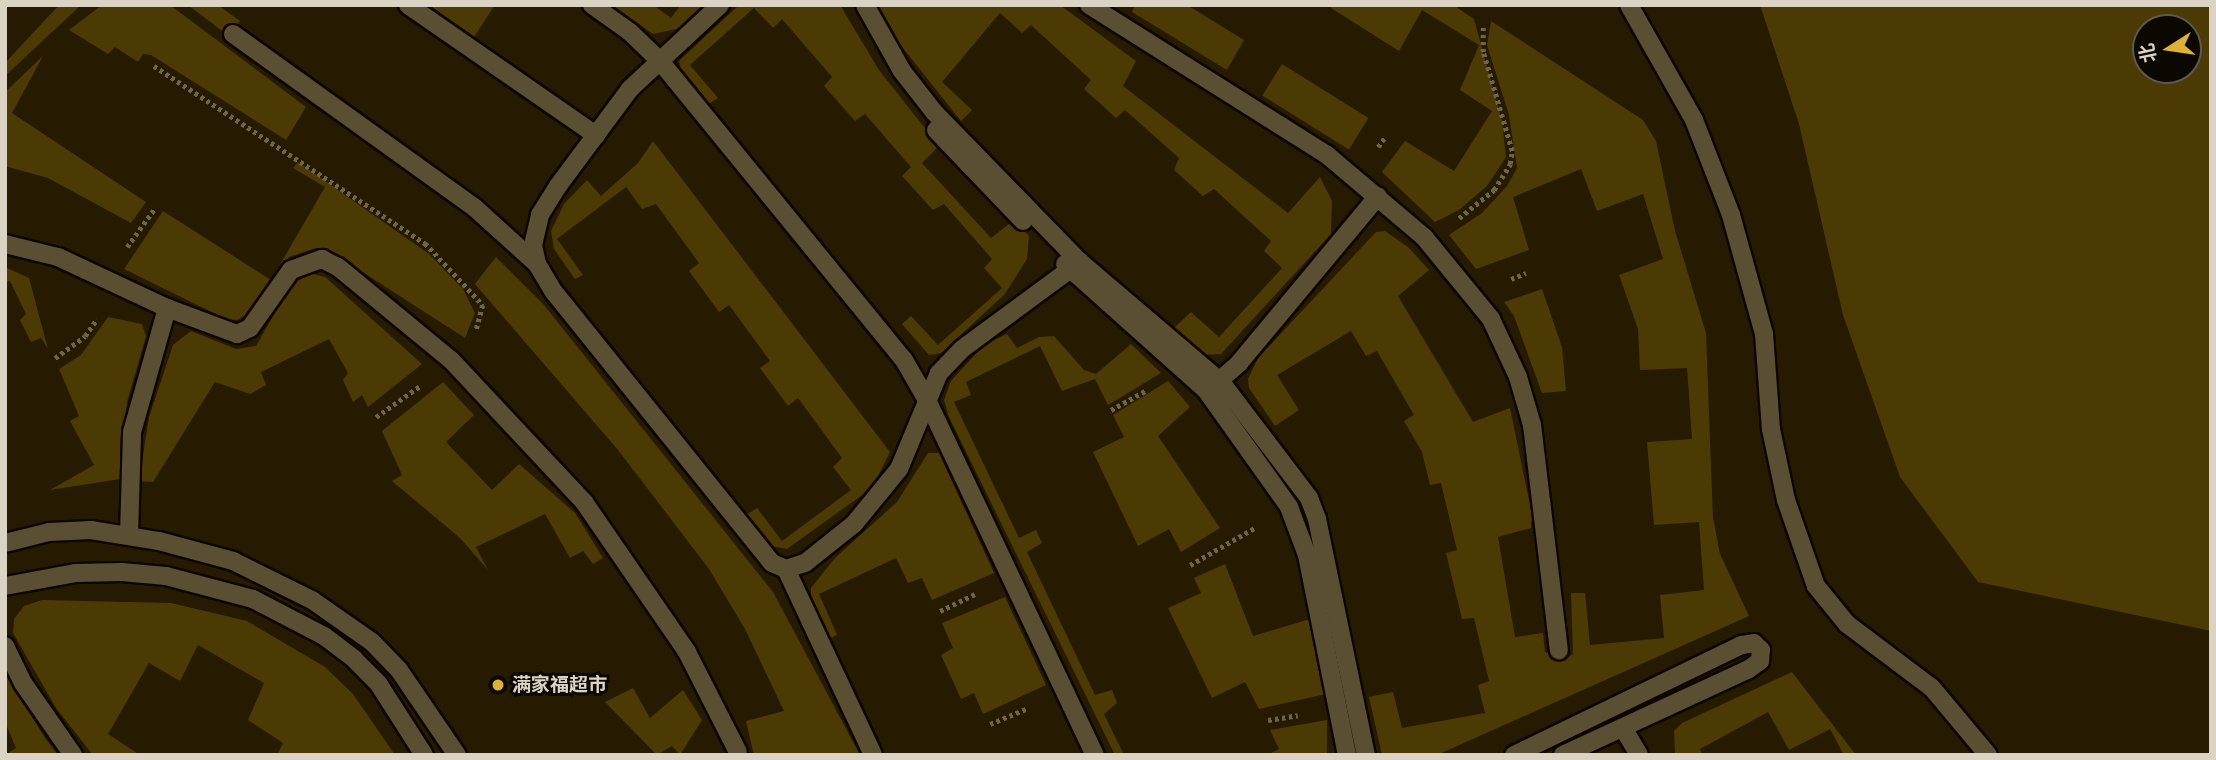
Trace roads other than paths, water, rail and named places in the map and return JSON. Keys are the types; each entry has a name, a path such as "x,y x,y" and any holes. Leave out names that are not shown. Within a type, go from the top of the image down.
{"street":[{"path":"408,5 596,135"},
{"path":"592,5 630,32 660,61 874,320 927,400 1095,755"},
{"path":"537,264 533,245 540,215 596,135 630,89 720,5"},
{"path":"853,5 892,74 925,117 1075,266 1214,386 1278,452 1309,498 1317,519 1366,755"},
{"path":"865,5 902,71 934,112 1075,266"},
{"path":"1089,5 1327,155 1424,237 1491,319 1518,377 1543,491 1559,650"},
{"path":"1629,5 1694,120 1731,215 1764,334 1771,429 1786,500 1816,586 1847,624 1932,688 1988,755"},
{"path":"233,33 475,208 537,264 763,555 786,569 873,755"},
{"path":"1214,386 1378,196"},
{"path":"5,244 58,257 167,309 237,334 250,328 290,270 322,259 338,267 451,360 584,502 687,652 738,752"},
{"path":"786,569 828,547 879,496 909,448 939,373 962,349 1075,266"},
{"path":"130,535 132,432 167,309"},
{"path":"1214,386 1289,507 1307,555 1347,755"},
{"path":"5,543 49,532 130,535 233,561 344,621 399,670 457,755"},
{"path":"5,586 64,574 122,572 166,576 253,599 324,636 354,659 378,684 424,755"},
{"path":"1514,755 1742,645 1754,643 1761,650 1760,662 1749,669 1563,755"},
{"path":"5,646 23,682 73,755"},
{"path":"1623,728 1639,755"}],"place":[{"name":"满家福超市","path":"498,685"}]}
